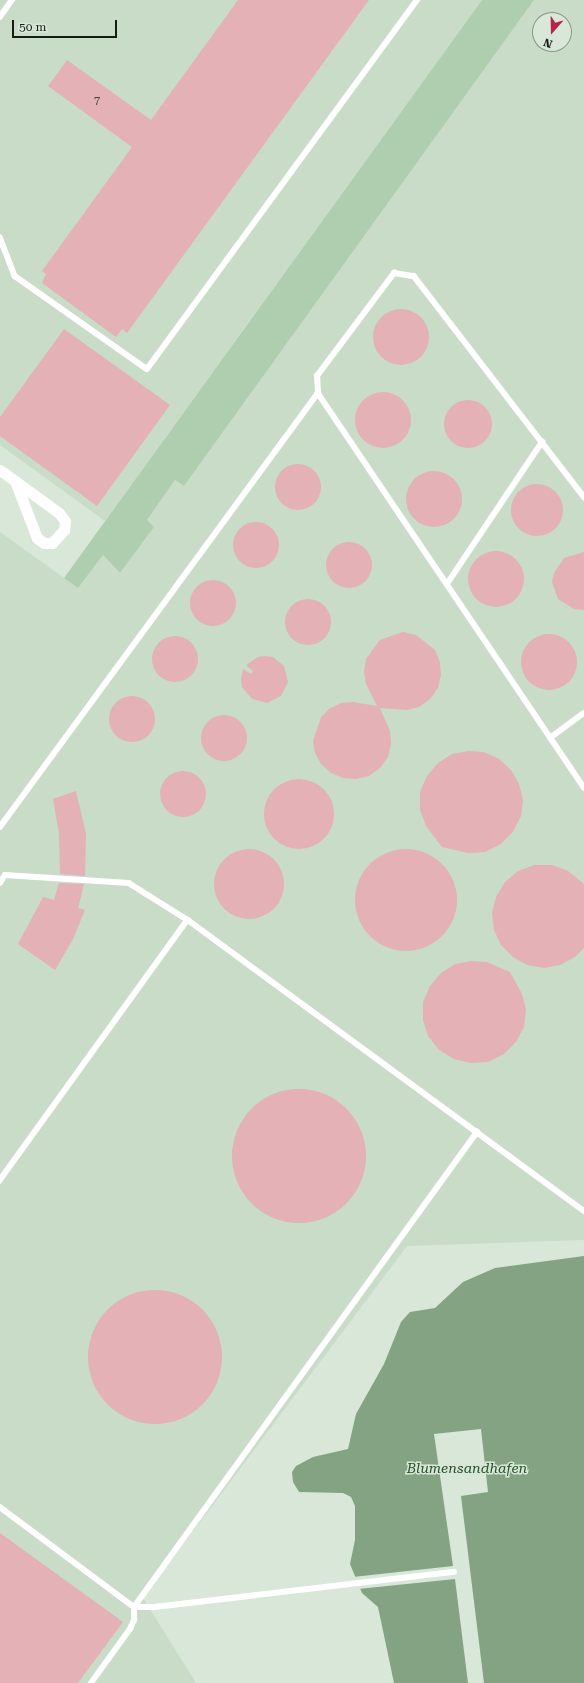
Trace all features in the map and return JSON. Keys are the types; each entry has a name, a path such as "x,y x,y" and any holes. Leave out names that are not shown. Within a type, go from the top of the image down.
{"street":[{"path":"0,470 59,513 64,521 64,530 52,543 44,543 37,538 15,481"}],"lane":[{"path":"0,17 12,0"},
{"path":"0,237 15,276 147,369 417,0"},
{"path":"584,497 414,276 394,273 317,376 318,393 584,788"},
{"path":"0,827 318,393"},
{"path":"446,584 542,442"},
{"path":"550,738 584,713"},
{"path":"0,883 5,875 129,883 188,920 584,1211"},
{"path":"0,1181 188,920"},
{"path":"91,1683 130,1629 134,1620 134,1607 477,1132"},
{"path":"0,1507 134,1607 155,1608 454,1572"}],"shaded area":[{"path":"0,0 482,0 105,521 0,445"},
{"path":"482,0 534,0 184,486 175,480 147,520 154,527 120,573 103,555 78,588 64,578"},
{"path":"533,0 584,0 584,1240 407,1246 143,1598 196,1683 0,1683 0,532 78,588 103,555 120,573 154,527 146,521 175,480 184,486"}],"water":[{"name":"Blumensandhafen","path":"584,1256 584,1683 394,1683 378,1607 362,1593 350,1564 355,1540 355,1506 351,1497 343,1493 299,1492 293,1482 292,1472 296,1466 313,1457 348,1449 356,1414 384,1364 401,1322 410,1312 435,1308 463,1282 495,1268"}],"pier":[{"path":"481,1429 488,1492 461,1496 484,1683 468,1683 455,1579 358,1589 353,1577 453,1566 434,1434"}],"building":[{"path":"238,0 369,0 127,333 122,329 116,337 42,283 46,274 42,271 132,147 48,86 67,60 151,120"},
{"path":"395,309 407,309 417,313 425,321 429,331 429,343 425,353 417,361 407,365 395,365 385,361 377,353 373,343 373,331 377,321 385,313"},
{"path":"64,329 170,405 97,506 0,436 0,417"},
{"path":"377,392 389,392 399,396 407,404 411,414 411,426 407,436 399,444 389,448 377,448 367,444 359,436 355,426 355,414 359,404 367,396"},
{"path":"463,400 473,400 482,404 488,410 491,415 491,433 482,444 473,448 463,448 454,444 448,438 444,429 444,419 448,410 454,404"},
{"path":"293,464 303,464 311,468 317,474 321,482 321,492 317,500 311,506 303,510 293,510 285,506 279,500 275,492 275,482 279,474 285,468"},
{"path":"428,471 440,471 450,475 458,483 462,493 462,505 458,515 450,523 440,527 428,527 418,523 410,515 406,505 406,493 410,483 418,475"},
{"path":"537,484 547,486 555,492 561,500 563,510 561,520 555,528 547,534 537,536 527,534 519,528 513,520 511,510 513,500 519,492 527,486"},
{"path":"251,522 261,522 269,526 275,532 279,540 279,550 275,558 269,564 261,568 251,568 243,564 237,558 233,550 233,540 237,532 243,526"},
{"path":"344,542 354,542 362,546 368,552 372,560 372,570 368,578 362,584 354,588 344,588 336,584 330,578 326,570 326,560 330,552 336,546"},
{"path":"490,551 502,551 512,555 520,563 524,573 524,585 520,595 512,603 502,607 490,607 480,603 472,595 468,585 468,573 472,563 480,555"},
{"path":"584,552 584,610 574,609 558,599 552,582 554,573 564,558"},
{"path":"208,580 218,580 226,584 232,590 236,598 236,608 232,616 226,622 218,626 208,626 200,622 194,616 190,608 190,598 194,590 200,584"},
{"path":"303,599 313,599 321,603 327,609 331,617 331,627 327,635 321,641 313,645 303,645 295,641 289,635 285,627 285,617 289,609 295,603"},
{"path":"403,632 416,635 435,650 440,662 441,675 438,688 430,699 419,707 407,710 380,708 390,731 391,744 388,757 380,768 369,776 356,779 343,778 331,773 321,764 315,753 313,741 321,717 329,709 341,703 353,702 377,706 366,684 364,672 366,659 380,640"},
{"path":"543,634 555,634 565,638 573,646 577,656 577,668 573,678 565,686 555,690 543,690 533,686 525,678 521,668 521,656 525,646 533,638"},
{"path":"170,636 180,636 188,640 194,646 198,654 198,664 194,672 188,678 180,682 170,682 162,678 156,672 152,664 152,654 156,646 162,640"},
{"path":"258,657 273,657 284,666 288,682 281,696 267,703 252,699 242,687 241,679 243,669 251,674 253,671 246,665"},
{"path":"127,696 137,696 145,700 151,706 155,714 155,724 151,732 145,738 137,742 127,742 119,738 113,732 109,724 109,714 113,706 119,700"},
{"path":"219,715 229,715 237,719 243,725 247,733 247,743 243,751 237,757 229,761 219,761 211,757 205,751 201,743 201,733 205,725 211,719"},
{"path":"468,751 484,752 499,759 511,770 519,784 523,800 521,816 513,832 501,844 485,852 468,853 442,847 426,826 420,810 420,792 427,776 438,763 452,754"},
{"path":"178,771 188,771 196,775 202,781 206,789 206,799 202,807 196,813 188,817 178,817 170,813 164,807 160,799 160,789 164,781 170,775"},
{"path":"299,779 312,782 324,789 331,801 334,814 331,827 324,839 312,846 299,849 286,846 274,839 267,827 264,814 267,801 274,789 286,782"},
{"path":"76,791 86,834 85,876 60,874 59,834 53,799"},
{"path":"249,849 262,852 274,859 281,871 284,884 281,897 274,909 262,916 249,919 236,916 224,909 217,897 214,884 217,871 224,859 236,852"},
{"path":"406,849 426,853 442,864 453,880 457,900 453,920 442,936 426,947 406,951 386,947 370,936 359,920 355,900 359,880 370,864 386,853"},
{"path":"535,865 552,865 568,871 584,884 584,948 575,957 560,965 544,968 527,965 513,957 501,945 494,930 492,913 496,897 505,882 518,871"},
{"path":"59,883 84,884 78,908 85,910 73,939 55,970 18,944 43,897 54,900"},
{"path":"471,961 487,962 510,972 522,994 526,1010 524,1027 516,1042 504,1054 488,1062 471,1063 454,1059 439,1050 428,1036 423,1020 423,1002 430,986 441,973 455,964"},
{"path":"292,1089 306,1089 325,1094 347,1108 361,1130 365,1143 365,1169 361,1182 347,1204 325,1218 306,1223 292,1223 273,1218 251,1204 237,1182 232,1163 232,1149 237,1130 251,1108 273,1094"},
{"path":"162,1290 187,1298 198,1305 207,1314 217,1331 221,1344 221,1370 217,1383 207,1400 198,1409 181,1419 168,1423 148,1424 123,1416 112,1409 103,1400 93,1383 89,1370 88,1350 96,1325 103,1314 112,1305 129,1295 142,1291"},
{"path":"0,1533 123,1622 78,1683 0,1683"}]}
